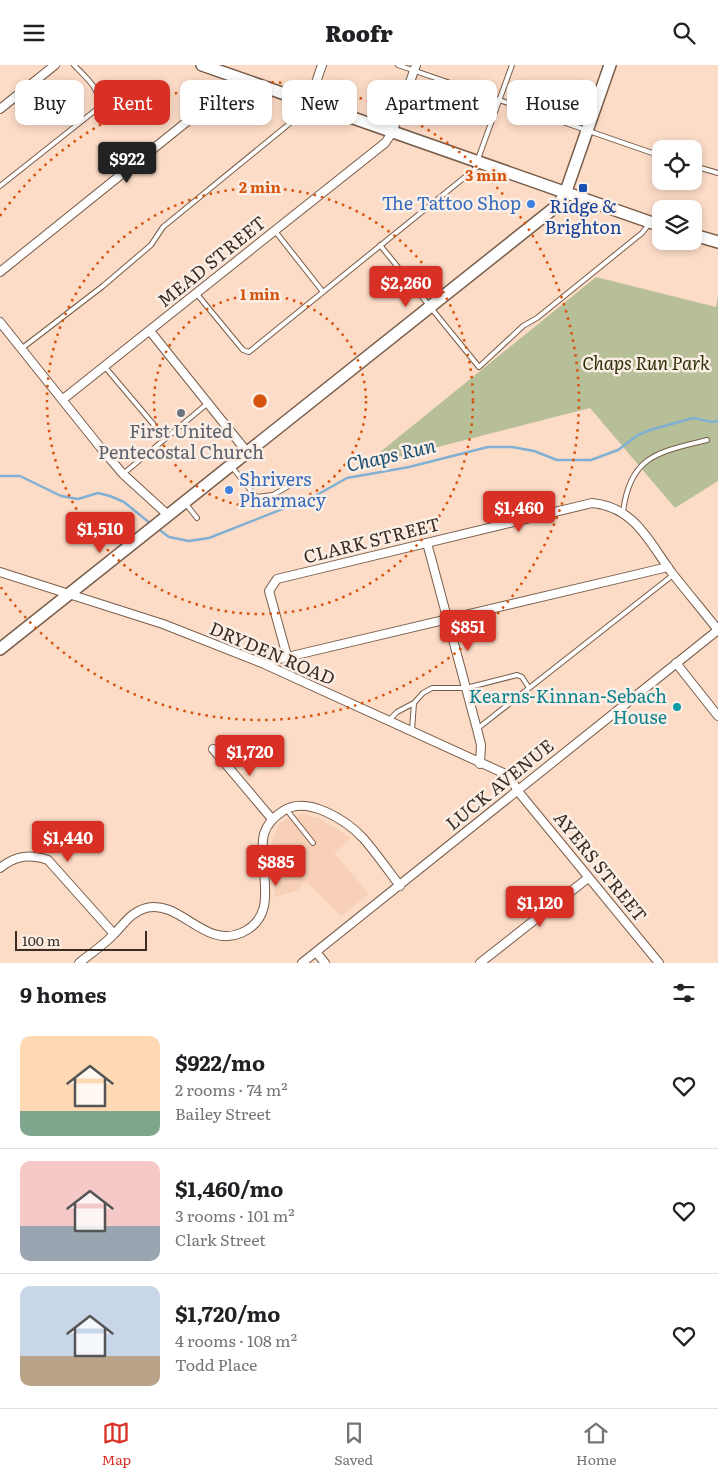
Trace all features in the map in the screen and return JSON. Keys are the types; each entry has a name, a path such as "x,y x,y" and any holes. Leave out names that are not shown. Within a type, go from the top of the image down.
{"street":[{"path":"0,109 55,65"},
{"path":"204,65 282,94"},
{"path":"317,80 322,65"},
{"path":"0,649 558,205 565,194 610,65"},
{"name":"MEAD STREET","path":"62,400 385,143 392,133 415,68"},
{"path":"0,272 240,79"},
{"path":"357,120 652,223"},
{"path":"702,237 718,242"},
{"path":"0,322 123,474 165,519"},
{"path":"150,331 247,452"},
{"name":"CLARK STREET","path":"287,656 269,591 277,579 583,504 592,503 611,506 623,512"},
{"path":"623,512 638,524 674,575 718,630"},
{"path":"427,543 477,729 480,745 480,763"},
{"path":"262,663 668,567"},
{"name":"DRYDEN ROAD","path":"0,572 163,624 262,663 510,776 518,790"},
{"name":"LUCK AVENUE","path":"302,963 718,630"},
{"path":"676,663 718,716"},
{"path":"213,749 272,819"},
{"name":"AYERS STREET","path":"518,790 659,963"},
{"path":"79,963 114,934 126,920 146,908 158,907 171,911 196,927 220,936 232,936 253,925 261,915 266,900 264,833 272,819 286,809 296,805 318,808 354,830 400,886"},
{"path":"0,868 15,858 25,856 36,856 48,860 114,934"},
{"path":"480,963 588,878"},
{"path":"316,952 325,963"}],"lane":[{"path":"0,186 97,109 100,102 99,95 74,65"},
{"path":"398,65 415,68 652,153"},
{"path":"196,293 243,350 249,352 479,164 512,65"},
{"path":"22,349 102,286 150,245 163,227 289,125"},
{"path":"702,168 718,173"},
{"path":"380,245 479,367 523,326 537,318 652,227"},
{"path":"275,231 323,292"},
{"path":"105,367 165,438"},
{"path":"123,474 208,403"},
{"path":"623,512 626,493 637,471 645,461 660,451 707,440"},
{"path":"231,465 256,497 273,495 299,480"},
{"path":"184,502 197,518"},
{"path":"477,729 674,575"},
{"path":"388,721 397,712 414,703 423,693 432,688 466,688 517,675 522,677 529,688"},
{"path":"411,732 414,703"},
{"path":"286,809 313,843"}],"shaded area":[{"path":"302,814 319,818 351,838 334,853 369,894 341,916 306,881 296,891 275,897 272,839 280,823"}],"green space":[{"name":"Chaps Run Park","path":"596,277 716,307 718,297 718,481 675,508 590,408 363,466"}],"waterway":[{"name":"Chaps Run","path":"157,528 169,537 189,541 209,538 313,497 347,478 409,467 488,447 512,447 534,451 557,460 591,460 618,450 638,435 650,430 693,418 712,422 718,421"},
{"name":"Chaps Run","path":"0,476 20,476 61,496 78,499 98,493 110,496 124,502 151,524"}],"place":[{"name":"Ridge & Brighton","path":"583,188"},
{"name":"The Tattoo Shop","path":"531,204"},
{"name":"First United Pentecostal Church","path":"181,413"},
{"name":"Shrivers Pharmacy","path":"229,490"},
{"name":"Kearns-Kinnan-Sebach House","path":"677,707"}]}
